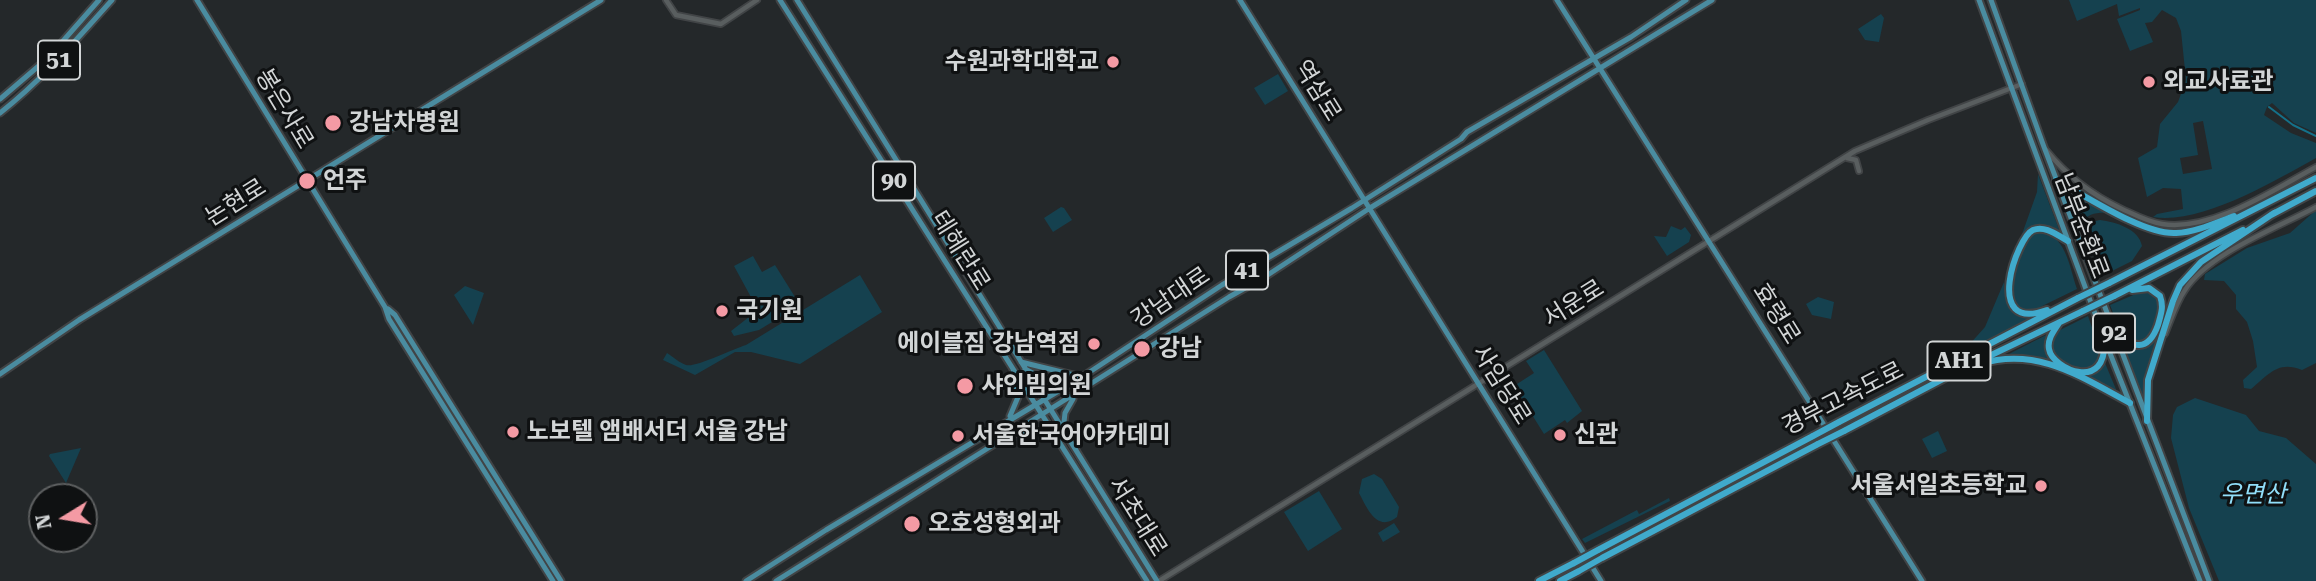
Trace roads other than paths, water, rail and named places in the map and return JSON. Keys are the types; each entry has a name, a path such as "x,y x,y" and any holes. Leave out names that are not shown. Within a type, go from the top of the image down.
{"highway":[{"name":"경부고속도로","path":"1539,581 2069,302 2316,178"},
{"path":"2056,180 2135,222 2165,232 2196,230 2268,202"},
{"name":"경부고속도로","path":"1560,581 1958,371 2123,292 2316,191"},
{"path":"2147,421 2148,380 2173,301 2184,279 2201,262 2274,213"},
{"path":"2068,241 2045,229 2036,229 2027,234 2008,289 2011,303 2018,311 2027,314 2037,314 2069,302"},
{"path":"2113,332 2129,344 2145,343 2153,337 2162,311 2162,299 2153,290 2140,288 2123,292"},
{"path":"2059,323 2049,341 2050,353 2055,360 2078,372 2090,371 2101,364 2105,353 2104,338"},
{"path":"1958,371 2004,358 2025,358 2051,364 2101,386 2130,403"}],"main road":[{"name":"51","path":"0,99 29,77 99,0"},
{"name":"51","path":"0,113 36,84 112,0"},
{"name":"봉은사로","path":"197,0 385,307 389,319 552,581"},
{"name":"논현로","path":"0,374 79,320 601,0"},
{"name":"테헤란로","path":"780,0 1043,415"},
{"name":"테헤란로","path":"797,0 1044,400"},
{"name":"역삼로","path":"1240,0 1370,208"},
{"name":"효령로","path":"1557,0 1922,581"},
{"name":"강남대로","path":"746,581 1082,377 1222,285 1461,139 1467,132 1631,37 1686,0"},
{"name":"강남대로","path":"776,581 1263,278 1370,208 1712,0"},
{"name":"남부순환로","path":"1979,0 2104,338 2200,581"},
{"name":"남부순환로","path":"1991,0 2113,332 2209,581"},
{"path":"29,77 34,78 36,84"},
{"name":"사임당로","path":"1370,208 1601,581"},
{"name":"봉은사로","path":"385,307 395,315 561,581"},
{"path":"1006,421 1012,414 1018,397 1009,361"},
{"path":"1021,362 1082,377"},
{"path":"1025,369 1044,379 1072,383"},
{"path":"1017,374 1020,374 1030,390 1034,390 1035,385"},
{"path":"1063,431 1065,413 1078,393"},
{"name":"서초대로","path":"1044,400 1158,581"},
{"name":"서초대로","path":"1043,415 1147,581"},
{"path":"1012,434 1043,431 1062,445"}],"street":[{"path":"666,0 676,15 721,24 757,0"},
{"name":"서운로","path":"1158,581 1843,158 1928,120 2022,84"},
{"path":"2044,147 2064,172 2108,203 2140,218 2162,224 2193,224 2214,218 2316,167"},
{"path":"1843,158 1856,160 1859,172"},
{"path":"2148,380 2184,292 2197,274 2231,251 2316,207"}],"waterway":[{"path":"2269,107 2293,125 2316,136"}],"place":[{"name":"수원과학대학교","path":"1113,62"},
{"name":"외교사료관","path":"2149,82"},
{"name":"강남차병원","path":"333,123"},
{"name":"언주","path":"307,181"},
{"name":"국기원","path":"722,311"},
{"name":"에이블짐 강남역점","path":"1094,344"},
{"name":"강남","path":"1142,349"},
{"name":"샤인빔의원","path":"965,386"},
{"name":"노보텔 앰배서더 서울 강남","path":"513,432"},
{"name":"신관","path":"1560,435"},
{"name":"서울한국어아카데미","path":"958,436"},
{"name":"서울서일초등학교","path":"2041,486"},
{"name":"오호성형외과","path":"912,524"}],"park label":[{"name":"우면산","path":"2253,495"}]}
